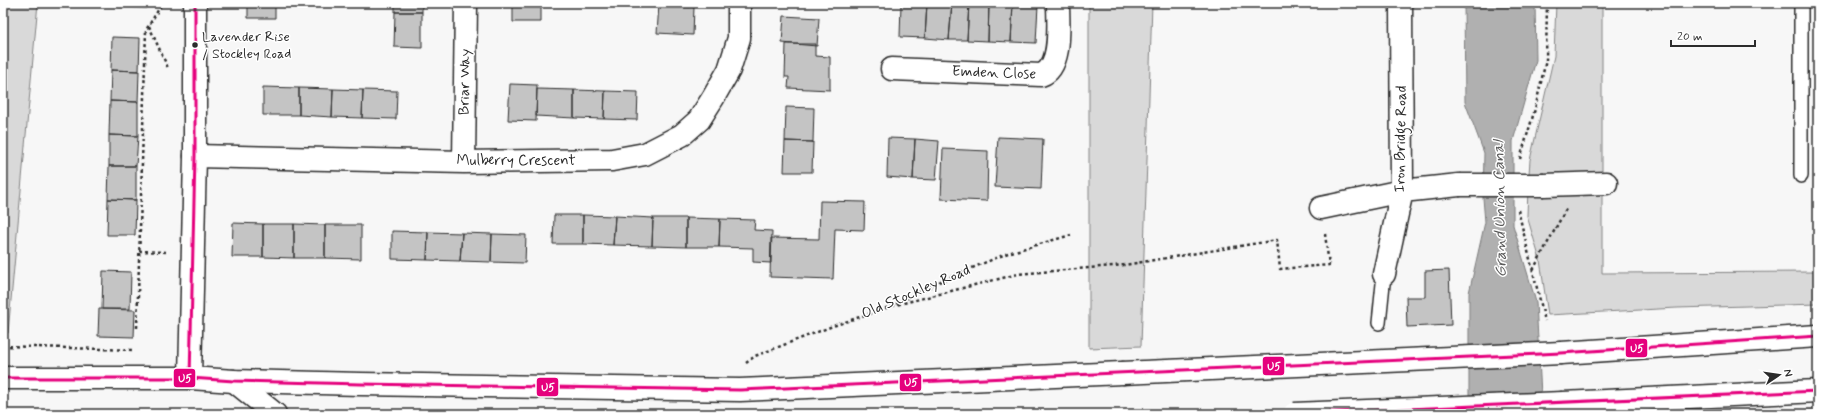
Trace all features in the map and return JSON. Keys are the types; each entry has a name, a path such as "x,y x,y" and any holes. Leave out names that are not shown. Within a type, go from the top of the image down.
{"main road":[{"path":"190,378 195,156 195,3"},
{"name":"Briar Way","path":"464,162 466,3"},
{"name":"Mulberry Crescent","path":"195,156 464,162 612,160 645,154 682,135 699,120 729,70 739,38 740,3"},
{"name":"Emden Close","path":"892,69 1045,74 1053,65 1056,58 1058,3"},
{"name":"Iron Bridge Road","path":"1384,274 1402,191 1401,3"},
{"path":"1321,208 1402,191 1460,185 1606,184"},
{"path":"3,378 190,378 740,390 1561,353 1818,336"},
{"path":"234,380 275,414"},
{"path":"1294,414 1818,391"}],"lane":[{"path":"1801,3 1802,176"},
{"path":"1379,323 1384,274"}],"path":[{"path":"137,328 146,30 160,7 160,3"},
{"path":"148,25 170,72"},
{"path":"1533,271 1579,184"},
{"path":"892,306 1018,274 1124,265 1277,240 1280,269 1329,265 1321,208"},
{"name":"Old Stockley Road","path":"740,390 744,364 755,356 833,326 892,306 941,281 1008,253 1071,236"},
{"path":"3,346 133,350"}],"shaded area":[{"path":"3,3 38,3 8,333 3,333"},
{"path":"1089,3 1152,3 1141,346 1089,348"},
{"path":"1556,3 1602,3 1602,273 1818,272 1818,304 1677,308 1548,315 1540,260 1527,216 1530,160 1554,56"},
{"path":"1818,410 1818,414 1707,414"}],"water":[{"name":"Grand Union Canal","path":"1464,3 1535,3 1536,60 1513,141 1513,225 1536,302 1542,414 1469,414 1469,293 1485,222 1483,198 1484,153 1465,102"}],"building":[{"path":"119,3 147,3 147,8 119,7"},
{"path":"248,3 275,3 275,18 248,18"},
{"path":"395,3 422,3 422,12 395,12"},
{"path":"513,3 541,3 541,22 513,22"},
{"path":"663,3 690,3 690,7 662,6"},
{"path":"901,3 927,3 925,38 900,37"},
{"path":"927,3 952,3 949,40 925,38"},
{"path":"952,3 969,3 967,40 949,40"},
{"path":"969,3 989,3 988,41 967,40"},
{"path":"989,3 1013,3 1011,42 988,41"},
{"path":"1013,3 1038,5 1036,43 1011,42"},
{"path":"659,5 694,7 693,35 657,33"},
{"path":"395,12 422,12 422,48 394,47"},
{"path":"784,16 819,18 817,46 782,43"},
{"path":"112,37 140,38 139,71 111,70"},
{"path":"786,44 815,44 815,56 830,57 830,90 788,88 789,77 785,77"},
{"path":"111,70 139,71 138,102 110,101"},
{"path":"510,84 537,85 536,121 508,120"},
{"path":"263,87 299,88 299,115 263,115"},
{"path":"299,88 333,89 332,117 299,115"},
{"path":"333,89 363,90 362,118 332,117"},
{"path":"537,89 574,90 574,118 536,116"},
{"path":"363,90 397,91 396,119 362,118"},
{"path":"574,90 605,91 604,119 574,118"},
{"path":"605,91 638,92 637,120 604,119"},
{"path":"110,101 138,102 138,136 109,135"},
{"path":"786,107 814,108 813,142 785,141"},
{"path":"109,135 138,136 136,166 109,166"},
{"path":"998,137 1043,139 1041,189 995,187"},
{"path":"888,138 915,139 913,179 887,177"},
{"path":"915,139 939,141 936,180 913,179"},
{"path":"785,141 813,142 812,172 784,172"},
{"path":"943,149 988,151 987,201 941,199"},
{"path":"109,166 136,166 136,200 108,199"},
{"path":"108,199 136,200 135,235 107,235"},
{"path":"820,201 865,202 864,230 835,229 833,279 770,277 771,238 819,239"},
{"path":"554,215 583,215 583,244 553,244"},
{"path":"583,215 615,216 613,245 583,244"},
{"path":"615,216 653,218 652,246 613,245"},
{"path":"653,218 686,218 686,247 652,246"},
{"path":"686,218 720,219 719,247 686,247"},
{"path":"720,219 755,220 754,230 772,231 771,263 753,262 753,248 719,247"},
{"path":"233,223 263,224 263,257 232,257"},
{"path":"263,224 294,224 294,258 263,257"},
{"path":"294,224 325,225 325,258 294,258"},
{"path":"325,225 361,225 361,259 325,258"},
{"path":"392,231 428,232 427,260 392,259"},
{"path":"428,232 462,233 460,261 427,260"},
{"path":"462,233 492,234 491,262 460,261"},
{"path":"492,234 526,235 525,263 491,262"},
{"path":"1449,270 1451,325 1407,327 1406,297 1425,297 1425,271"},
{"path":"103,271 131,272 130,309 102,309"},
{"path":"99,309 135,310 134,337 98,336"}],"transit line":[{"name":"U5","path":"190,378 195,156 195,3"},
{"name":"U5","path":"3,378 190,378 234,381 361,384 740,390 1561,353 1818,336"},
{"name":"U5","path":"1294,414 1818,391"}],"place":[{"name":"Lavender Rise / Stockley Road","path":"195,45"}]}
